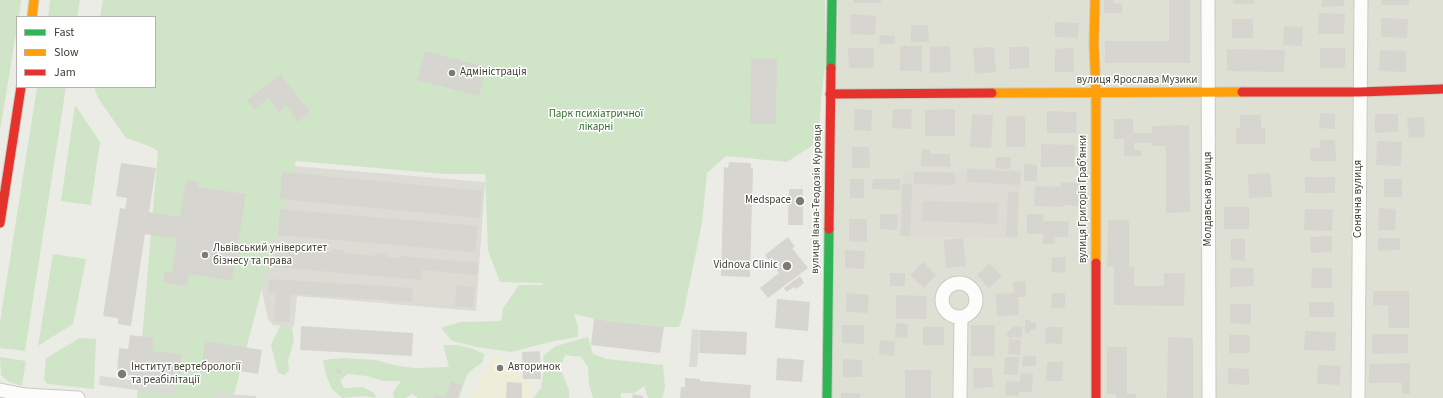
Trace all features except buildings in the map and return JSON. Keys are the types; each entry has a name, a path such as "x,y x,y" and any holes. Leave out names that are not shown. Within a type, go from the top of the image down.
{"street":[{"path":"32,16 34,0"},
{"name":"вулиця Івана-Теодозія Куровця","path":"827,398 832,0"},
{"name":"вулиця Григорія Грабʼянки","path":"1095,0 1096,398"},
{"name":"Молдавська вулиця","path":"1208,0 1209,398"},
{"name":"Сонячна вулиця","path":"1358,398 1361,0"},
{"path":"0,223 21,88"},
{"name":"вулиця Ярослава Музики","path":"830,94 1360,92 1443,89"},
{"path":"960,398 961,317"},
{"path":"0,390 25,395 78,398"}],"shaded area":[{"path":"838,0 1443,0 1443,398 832,398"},
{"path":"270,164 485,182 476,311 297,296 294,327 273,325 268,319 260,282"},
{"path":"967,168 1021,170 1018,238 899,236 904,171 957,172"},
{"path":"692,329 700,330 697,367 689,367"},
{"name":"Авторинок","path":"494,354 534,382 532,398 470,398"},
{"path":"100,376 176,386 175,395 99,385"},
{"path":"213,393 256,396 256,398 213,398"}],"green space":[{"path":"0,0 21,0 19,16 16,16 16,33 0,131"},
{"path":"50,0 80,0 77,16 48,16"},
{"name":"Парк психіатричної лікарні","path":"103,0 825,0 826,56 821,100 819,139 813,139 813,145 787,162 726,156 707,173 702,223 683,316 679,327 664,327 594,319 574,314 578,326 578,337 554,341 511,352 477,347 452,341 441,328 460,322 501,321 503,308 519,285 543,285 542,283 500,282 488,251 485,174 446,174 296,161 233,398 137,398 158,151 149,146 126,138 98,98 94,88 156,88 156,16 100,16"},
{"path":"37,88 66,88 25,351 0,348 0,322"},
{"path":"75,105 100,142 91,205 61,201"},
{"path":"53,254 86,259 73,324 38,346"},
{"path":"281,324 292,327 294,340 288,361 289,370 285,375 278,373 271,345"},
{"path":"588,337 593,354 607,359 663,365 665,388 662,398 648,398 644,386 633,394 621,393 621,398 593,398 589,385 588,367 581,357 565,355 560,368 569,390 569,398 533,398 541,388 544,368 543,356 556,346"},
{"path":"80,338 96,339 94,389 47,384 44,379 46,358"},
{"path":"443,345 458,345 485,354 482,363 467,375 459,398 418,398 412,394 405,398 394,398 393,392 401,381 383,381 367,376 348,374 340,380 344,388 363,387 374,393 376,398 363,396 342,398 332,389 326,375 323,360 342,358 377,360 393,365 414,368 449,367"},
{"path":"0,357 26,361 22,386 9,382 1,375"}],"traffic: fast":[{"path":"831,68 832,0"},
{"path":"827,398 829,229"}],"traffic: slow":[{"path":"32,16 34,0"},
{"path":"1095,0 1096,263"},
{"path":"992,93 1242,92"}],"traffic: jam":[{"path":"829,229 831,68"},
{"path":"0,223 21,88"},
{"path":"1242,92 1360,92 1443,89"},
{"path":"830,94 992,93"},
{"path":"1096,263 1096,398"}],"place":[{"name":"Адміністрація","path":"452,73"},
{"name":"Medspace","path":"800,201"},
{"name":"Львівський університет бізнесу та права","path":"205,255"},
{"name":"Vidnova Clinic","path":"787,266"},
{"name":"Авторинок","path":"500,368"},
{"name":"Інститут вертебрології та реабілітації","path":"122,374"}]}
